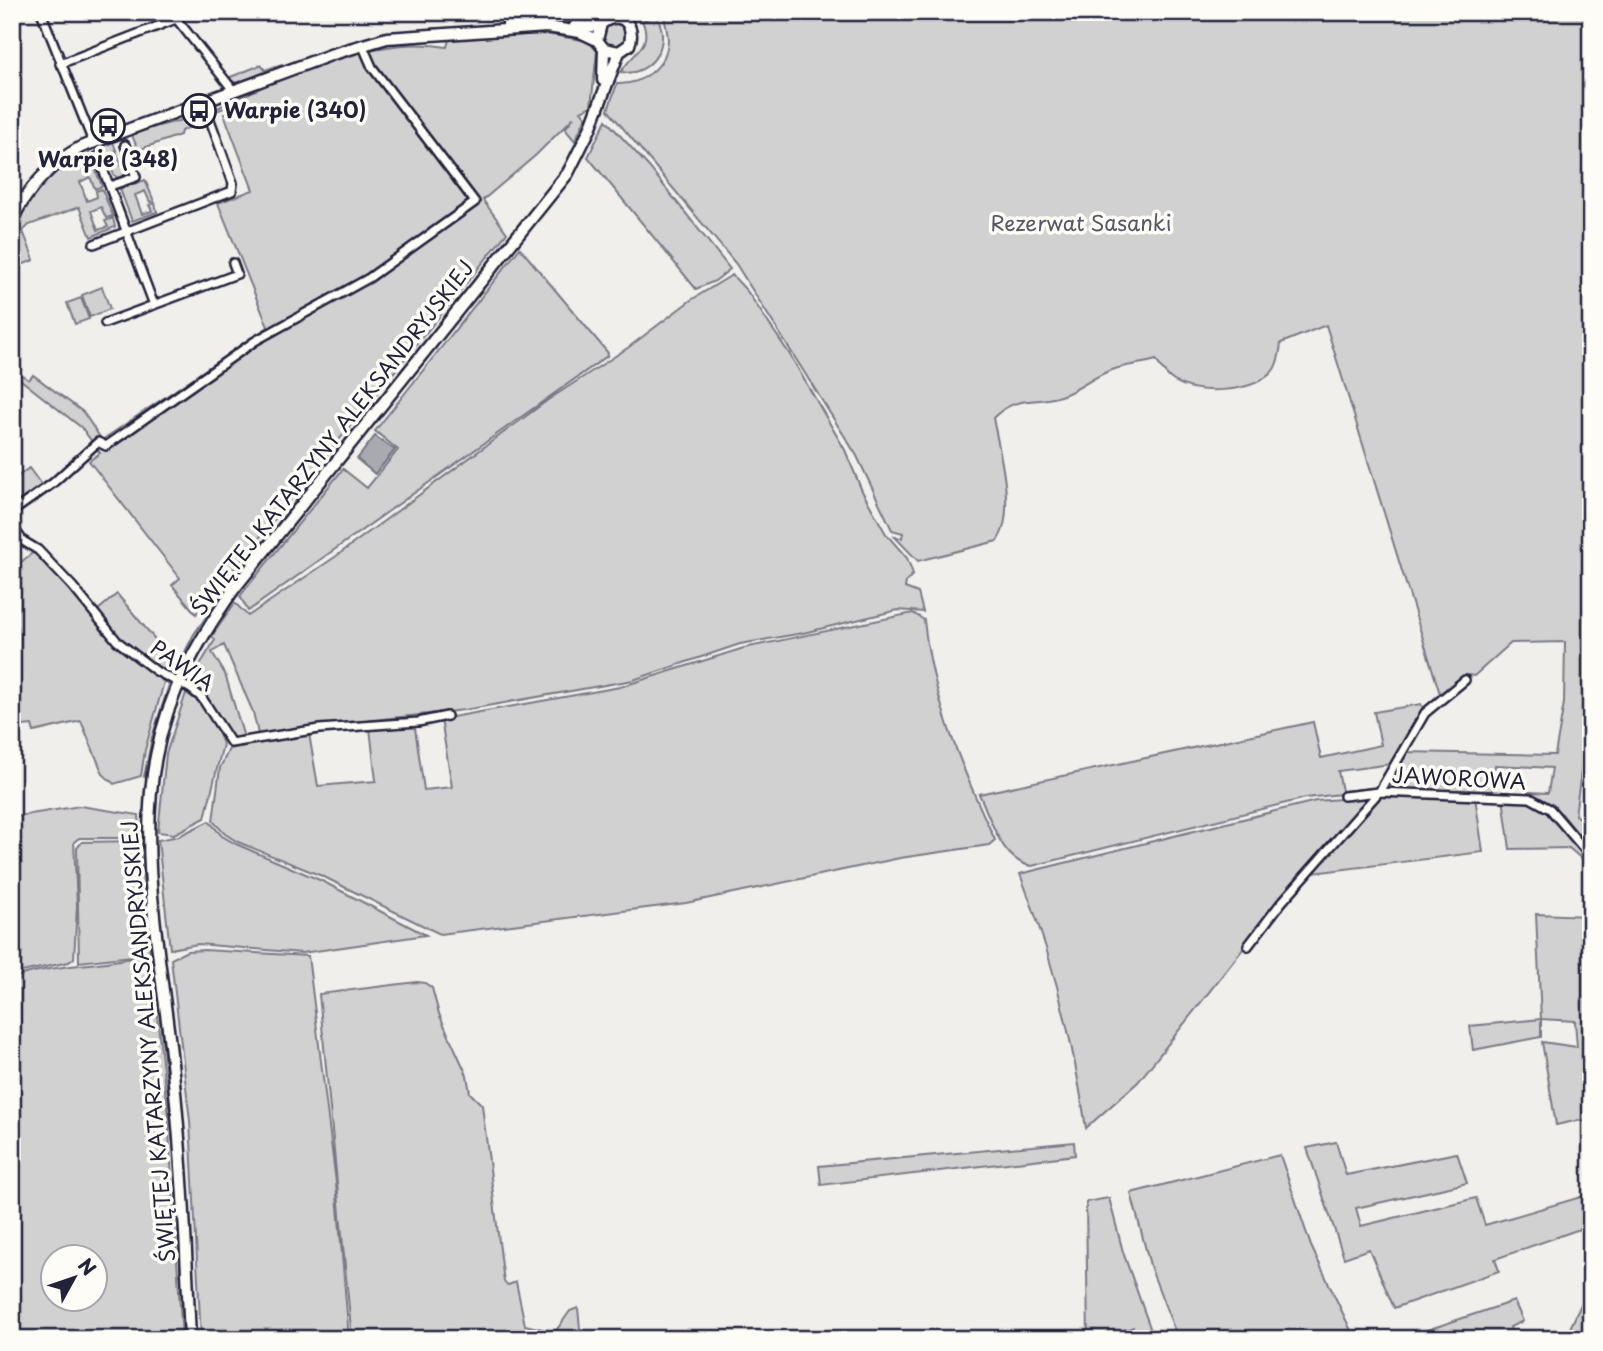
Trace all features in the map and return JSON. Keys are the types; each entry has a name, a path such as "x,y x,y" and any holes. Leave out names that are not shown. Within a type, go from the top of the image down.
{"street":[{"path":"41,12 93,142"},
{"path":"171,12 233,90"},
{"path":"487,30 550,12"},
{"path":"12,220 26,194 48,170 71,152 362,44 420,34 562,28 624,17 632,32 632,38 629,45 619,52 604,49 597,40 580,32 562,28"},
{"path":"597,40 608,18"},
{"path":"60,64 176,19"},
{"path":"12,512 102,444 255,341 369,278 474,202 372,67 362,44"},
{"name":"ŚWIĘTEJ KATARZYNY ALEKSANDRYJSKIEJ","path":"603,87 604,49"},
{"name":"ŚWIĘTEJ KATARZYNY ALEKSANDRYJSKIEJ","path":"190,1339 180,1142 150,836 156,757 178,682 207,628 234,589 555,190 582,147 603,87 619,52"},
{"path":"94,244 232,191 233,183 209,117"},
{"path":"110,186 136,177 125,145"},
{"path":"99,156 154,305"},
{"path":"106,323 237,274 233,263"},
{"name":"PAWIA","path":"12,526 23,541 38,550 73,587 117,641 156,671 191,689 209,706 226,740 235,744 319,729 418,722 447,716"},
{"path":"1248,946 1379,792 1419,720 1465,680"},
{"name":"JAWOROWA","path":"1343,796 1379,792 1530,798 1550,809 1591,857"}],"green space":[{"path":"558,12 607,12 590,22 531,24"},
{"name":"Rezerwat Sasanki","path":"665,12 1591,12 1591,728 1587,728 1575,815 1591,827 1591,850 1562,814 1529,792 1548,793 1552,768 1495,765 1493,791 1387,787 1403,752 1555,755 1564,703 1565,642 1511,643 1474,676 1468,675 1440,694 1326,325 1281,343 1273,371 1249,385 1209,390 1184,385 1169,377 1156,360 1106,372 1063,395 1010,405 993,418 1006,499 1003,529 997,541 918,561 895,537 902,538 903,533 892,530 857,456 736,264 608,110 617,84 644,78 663,58 668,40"},
{"path":"655,15 662,35 657,55 642,69 621,72 644,43 645,30 642,21"},
{"path":"619,20 629,30 623,49 603,46 601,26"},
{"path":"546,34 588,41 597,51 591,106 581,111 586,117 575,141 565,129 574,117 536,155 483,200 507,233 196,614 172,585 180,578 89,461 100,453 82,428 12,373 12,368 29,380 33,375 83,412 102,440 268,327 218,203 253,190 224,114 232,109 224,108 200,117 197,124 181,131 180,135 138,150 132,135 203,114 296,73 358,53 419,44 447,47 449,39"},
{"path":"282,64 284,67 238,84 228,78 261,65 265,70"},
{"path":"606,120 649,167 730,269 715,281 696,289 588,157"},
{"path":"113,142 125,175 118,178 114,175 103,145"},
{"path":"88,151 102,186 95,189 90,177 80,182 87,201 97,197 96,191 102,189 113,216 106,218 101,207 91,211 98,230 108,227 105,221 113,218 115,227 91,237 79,207 29,225 23,231 34,260 17,267 12,265 12,232 22,206 41,183"},
{"path":"145,180 154,201 150,202 145,191 135,195 142,214 152,211 149,205 155,203 157,212 132,221 120,189"},
{"path":"520,248 608,353 607,356 248,611 240,596 343,469 367,488 398,450 375,431"},
{"path":"732,275 747,291 790,355 845,450 862,491 886,534 907,558 913,574 906,582 905,588 918,593 923,612 898,610 803,633 740,644 633,680 464,710 328,725 259,738 253,712 224,645 212,652 225,674 245,741 229,740 209,703 189,683 215,640 212,636 235,603 248,616 335,557 548,400 629,347 691,300"},
{"path":"102,287 110,309 90,317 82,295"},
{"path":"81,298 89,319 75,324 67,303"},
{"path":"29,468 42,486 12,508 12,481"},
{"path":"35,551 113,641 164,682 145,750 141,776 114,784 103,774 81,721 34,732 32,725 12,727 12,569"},
{"path":"117,594 170,657 163,670 120,639 97,611"},
{"path":"913,613 924,620 941,705 971,787 995,840 989,845 900,858 686,903 440,934 322,876 238,842 225,834 213,821 220,768 229,749 309,734 318,786 376,781 370,728 408,724 415,728 424,790 452,787 441,719 620,687 744,648"},
{"path":"186,693 208,708 223,744 205,818 174,834 158,832 166,754"},
{"path":"1421,704 1424,711 1391,764 1338,771 1342,791 1375,790 1306,798 1032,866 1021,863 1005,848 979,794 1313,722 1321,758 1381,745 1374,712"},
{"path":"1380,796 1475,797 1483,852 1313,873"},
{"path":"1503,798 1534,804 1549,812 1591,863 1591,1087 1585,1088 1589,1123 1579,1120 1556,1125 1542,1042 1577,1047 1575,1021 1541,1019 1536,914 1590,916 1590,866 1569,848 1510,849"},
{"path":"1369,799 1247,944 1138,1082 1086,1128 1060,999 1020,874 1316,801"},
{"path":"80,806 139,815 140,833 120,838 79,838 74,842 77,906 74,958 69,962 12,974 12,817"},
{"path":"209,821 222,836 236,844 322,881 426,935 302,953 198,944 170,949 158,840 179,836"},
{"path":"139,841 150,954 79,962 77,848 82,842"},
{"path":"187,951 308,956 336,1183 349,1339 201,1339 190,1121 171,959"},
{"path":"131,958 151,960 168,1116 182,1339 12,1339 12,978"},
{"path":"417,982 432,988 439,1014 467,1075 470,1093 482,1105 504,1282 508,1285 516,1282 525,1325 555,1332 570,1311 578,1308 581,1339 352,1339 319,994"},
{"path":"1541,1019 1541,1037 1473,1050 1470,1026"},
{"path":"1074,1142 1075,1155 821,1185 819,1166"},
{"path":"1336,1142 1346,1175 1457,1153 1467,1183 1356,1208 1361,1226 1476,1198 1485,1225 1591,1194 1591,1225 1495,1259 1499,1271 1394,1308 1369,1249 1344,1258 1307,1148"},
{"path":"1280,1155 1311,1246 1355,1339 1178,1339 1151,1269 1131,1193"},
{"path":"1109,1198 1123,1252 1154,1339 1138,1339 1133,1327 1111,1336 1112,1339 1088,1339 1086,1202"},
{"path":"1591,1283 1591,1339 1565,1339 1589,1287"},
{"path":"1514,1301 1523,1321 1510,1327 1514,1339 1410,1339 1409,1336"}],"shaded area":[{"path":"375,436 395,450 375,474 357,459"}],"waterway":[{"path":"632,13 636,12"},
{"path":"230,583 553,182 569,159 588,118"},
{"path":"174,674 194,634 223,593"},
{"path":"144,777 152,737 169,685"},
{"path":"142,842 148,904"},
{"path":"149,917 152,950"},
{"path":"154,962 174,1153 184,1339"}],"place":[{"name":"Warpie (340)","path":"199,111"},
{"name":"Warpie (348)","path":"108,126"}]}
